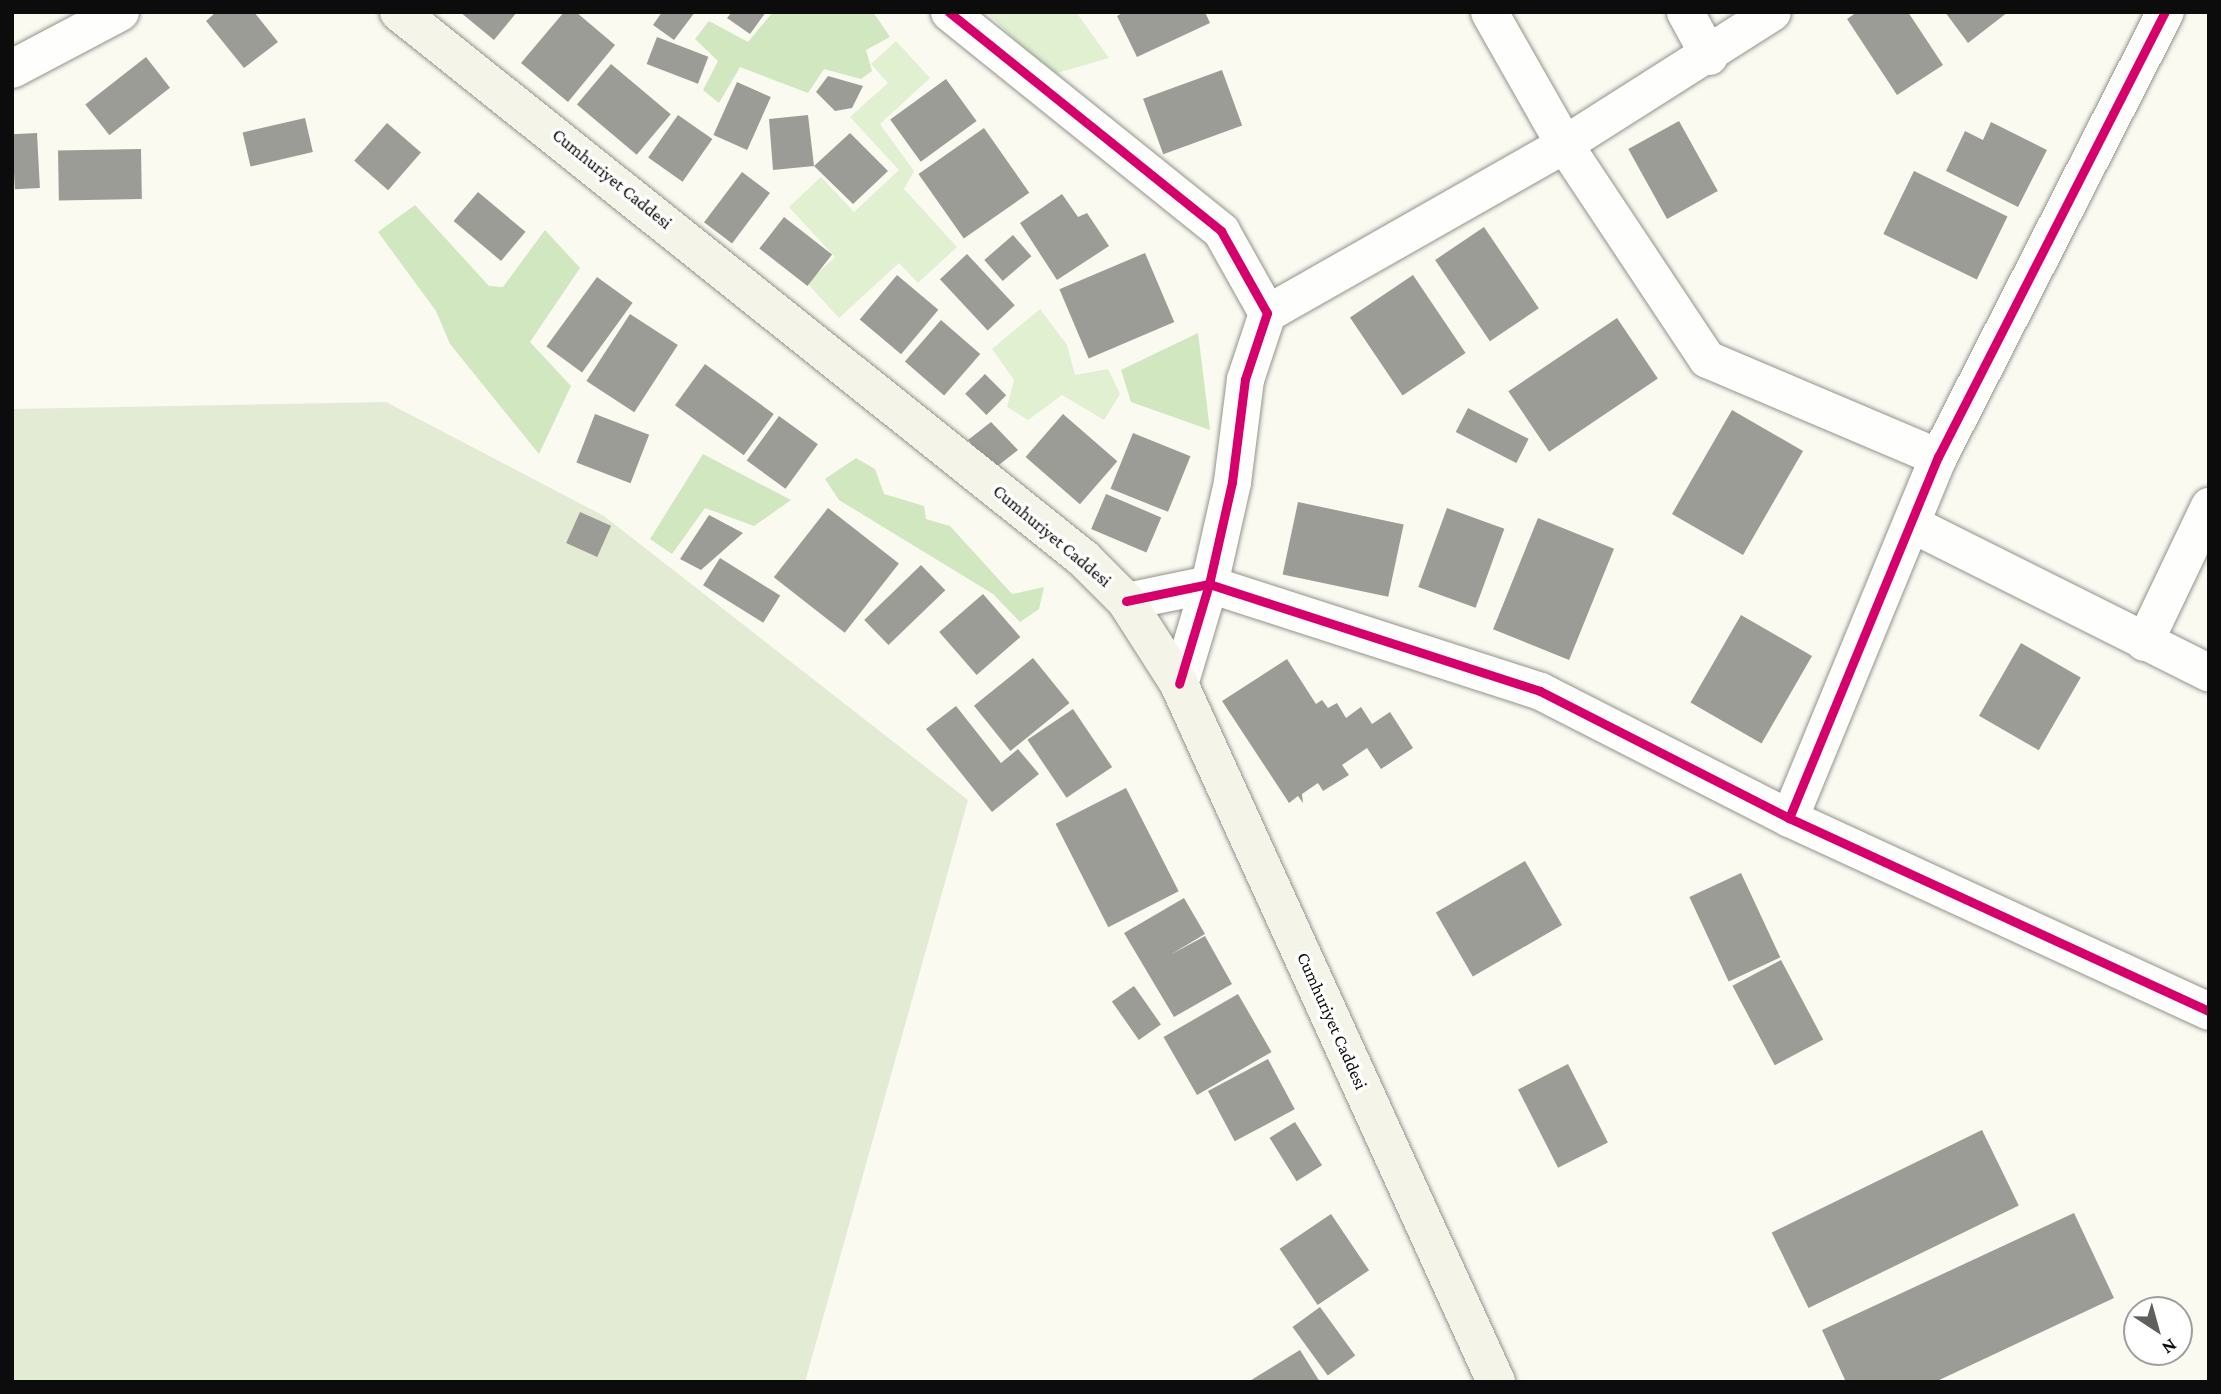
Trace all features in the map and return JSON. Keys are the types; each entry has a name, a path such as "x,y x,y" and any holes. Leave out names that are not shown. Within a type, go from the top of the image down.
{"main road":[{"name":"Cumhuriyet Caddesi","path":"399,12 1061,541 1126,601 1179,684 1496,1382"}],"street":[{"path":"12,69 120,12"},
{"path":"949,12 1222,231 1267,313"},
{"path":"1489,12 1564,144 1707,359 1938,457"},
{"path":"1685,12 1709,56"},
{"path":"1179,684 1209,583 1232,482 1245,379 1267,313 1564,144 1709,56 1772,12"},
{"path":"1789,818 1938,457 2165,12"},
{"path":"2144,642 2209,506"},
{"path":"1912,524 2209,673"},
{"path":"1126,601 1209,583 1539,691 1789,818 2209,1011"}],"green space":[{"path":"773,12 873,12 890,37 866,50 872,71 861,79 824,69 808,93 740,67 719,103 703,90 718,61 695,39 709,21 748,42"},
{"path":"987,12 1076,12 1109,58 1050,75"},
{"path":"896,41 930,78 880,124 914,171 904,189 957,247 918,283 899,263 839,318 807,283 835,257 789,207 821,177 854,212 899,170 850,117 888,83 871,64"},
{"path":"415,205 489,286 503,287 545,230 580,268 530,342 571,386 539,454 450,344 436,311 378,232"},
{"path":"1040,309 1067,345 1075,375 1108,369 1120,394 1104,420 1062,395 1028,420 1007,407 1014,380 992,349"},
{"path":"1198,333 1210,430 1131,402 1121,370"},
{"path":"386,402 604,516 968,800 805,1382 12,1382 12,409"},
{"path":"703,454 791,500 754,526 705,508 672,554 650,539"},
{"path":"856,458 875,469 884,494 924,506 926,519 950,526 1012,594 1044,587 1039,609 1020,622 993,594 839,500 825,479"}],"building":[{"path":"216,12 254,12 278,42 244,68 206,21"},
{"path":"460,12 517,12 494,40"},
{"path":"564,12 576,12 615,45 568,102 521,63"},
{"path":"662,12 695,12 674,40 653,25"},
{"path":"732,12 766,12 750,34 727,18"},
{"path":"1124,12 1205,12 1210,23 1137,57 1117,16"},
{"path":"1857,12 1908,12 1943,65 1897,95 1847,19"},
{"path":"1945,12 2008,12 1968,43"},
{"path":"657,37 708,57 698,84 647,64"},
{"path":"146,57 170,88 109,135 85,104"},
{"path":"611,64 671,114 637,155 577,105"},
{"path":"1222,70 1242,125 1163,154 1143,99"},
{"path":"828,76 863,86 852,108 835,111 816,92"},
{"path":"946,79 977,121 921,162 890,120"},
{"path":"737,82 771,97 747,150 713,135"},
{"path":"678,115 712,139 683,182 648,158"},
{"path":"808,115 814,166 773,170 769,119"},
{"path":"305,118 313,152 251,166 243,132"},
{"path":"1679,121 1718,191 1667,219 1628,149"},
{"path":"1991,122 2047,150 2018,207 1946,171 1965,131 1983,140"},
{"path":"387,123 421,153 388,190 354,161"},
{"path":"984,128 1029,193 964,239 918,174"},
{"path":"37,133 40,188 15,189 12,134"},
{"path":"850,133 888,171 853,204 814,166"},
{"path":"141,149 142,199 59,200 58,150"},
{"path":"1914,171 2007,217 1977,280 1883,234"},
{"path":"742,172 770,193 732,243 704,222"},
{"path":"478,192 525,232 501,261 454,221"},
{"path":"1062,194 1078,217 1087,213 1109,246 1057,280 1020,223"},
{"path":"784,217 832,255 807,286 759,249"},
{"path":"1484,227 1539,308 1490,341 1435,260"},
{"path":"1013,235 1031,256 1003,281 984,260"},
{"path":"1145,253 1174,322 1089,358 1059,289"},
{"path":"967,254 1015,305 988,330 940,279"},
{"path":"897,275 938,310 901,354 860,319"},
{"path":"1413,275 1466,353 1403,395 1350,317"},
{"path":"597,277 633,303 582,372 546,347"},
{"path":"630,314 678,345 634,412 586,381"},
{"path":"1617,318 1658,379 1549,452 1508,391"},
{"path":"941,320 980,354 944,396 905,362"},
{"path":"705,364 774,414 744,455 675,405"},
{"path":"985,374 1006,395 986,415 965,394"},
{"path":"1468,408 1529,439 1516,463 1456,432"},
{"path":"1732,410 1803,451 1743,555 1672,514"},
{"path":"595,414 649,435 631,483 576,463"},
{"path":"1063,414 1117,461 1080,504 1026,457"},
{"path":"779,416 818,444 786,489 747,460"},
{"path":"991,422 1018,450 995,468 968,440"},
{"path":"1133,433 1190,456 1168,512 1111,489"},
{"path":"1106,494 1161,517 1146,552 1091,529"},
{"path":"1298,502 1404,524 1388,597 1283,574"},
{"path":"828,508 899,563 845,633 774,577"},
{"path":"1447,508 1504,529 1476,608 1418,587"},
{"path":"580,512 611,526 597,557 566,543"},
{"path":"709,515 743,533 701,570 680,559"},
{"path":"1538,518 1614,549 1569,660 1493,629"},
{"path":"720,558 780,596 763,623 703,585"},
{"path":"921,565 945,590 888,645 864,620"},
{"path":"983,594 1020,637 977,675 939,632"},
{"path":"1741,615 1812,656 1762,743 1690,702"},
{"path":"2021,643 2081,677 2039,750 1979,716"},
{"path":"1033,658 1070,703 1010,751 974,706"},
{"path":"1287,659 1316,704 1322,700 1328,708 1337,703 1346,718 1361,707 1372,724 1390,712 1413,748 1381,769 1367,748 1342,765 1349,775 1323,791 1318,783 1302,794 1303,803 1298,796 1289,803 1222,701"},
{"path":"956,706 1001,763 1018,749 1039,774 992,812 926,729"},
{"path":"1073,709 1112,767 1067,798 1027,740"},
{"path":"1126,788 1179,891 1108,927 1056,824"},
{"path":"1525,861 1562,925 1473,977 1436,912"},
{"path":"1741,873 1780,957 1729,981 1689,897"},
{"path":"1184,898 1205,934 1170,955 1205,936 1232,984 1174,1017 1124,933"},
{"path":"1781,960 1823,1039 1775,1065 1732,986"},
{"path":"1134,986 1161,1025 1139,1040 1112,1001"},
{"path":"1238,994 1272,1052 1197,1095 1164,1037"},
{"path":"1268,1059 1295,1109 1235,1141 1208,1091"},
{"path":"1568,1064 1608,1142 1558,1168 1518,1089"},
{"path":"1295,1122 1322,1165 1297,1181 1270,1138"},
{"path":"1982,1130 2019,1205 1809,1308 1772,1233"},
{"path":"2074,1213 2114,1298 1935,1382 1846,1382 1822,1330"},
{"path":"1331,1214 1369,1270 1318,1305 1280,1249"},
{"path":"1320,1307 1355,1356 1328,1376 1292,1327"},
{"path":"1300,1350 1320,1382 1248,1382"}],"cycle path":[{"path":"949,12 1221,231 1267,313 1245,379 1232,482 1209,584 1179,684"},
{"path":"1789,818 1938,457 2165,12"},
{"path":"1126,601 1209,584 1540,691 1789,818 2209,1011"}]}
